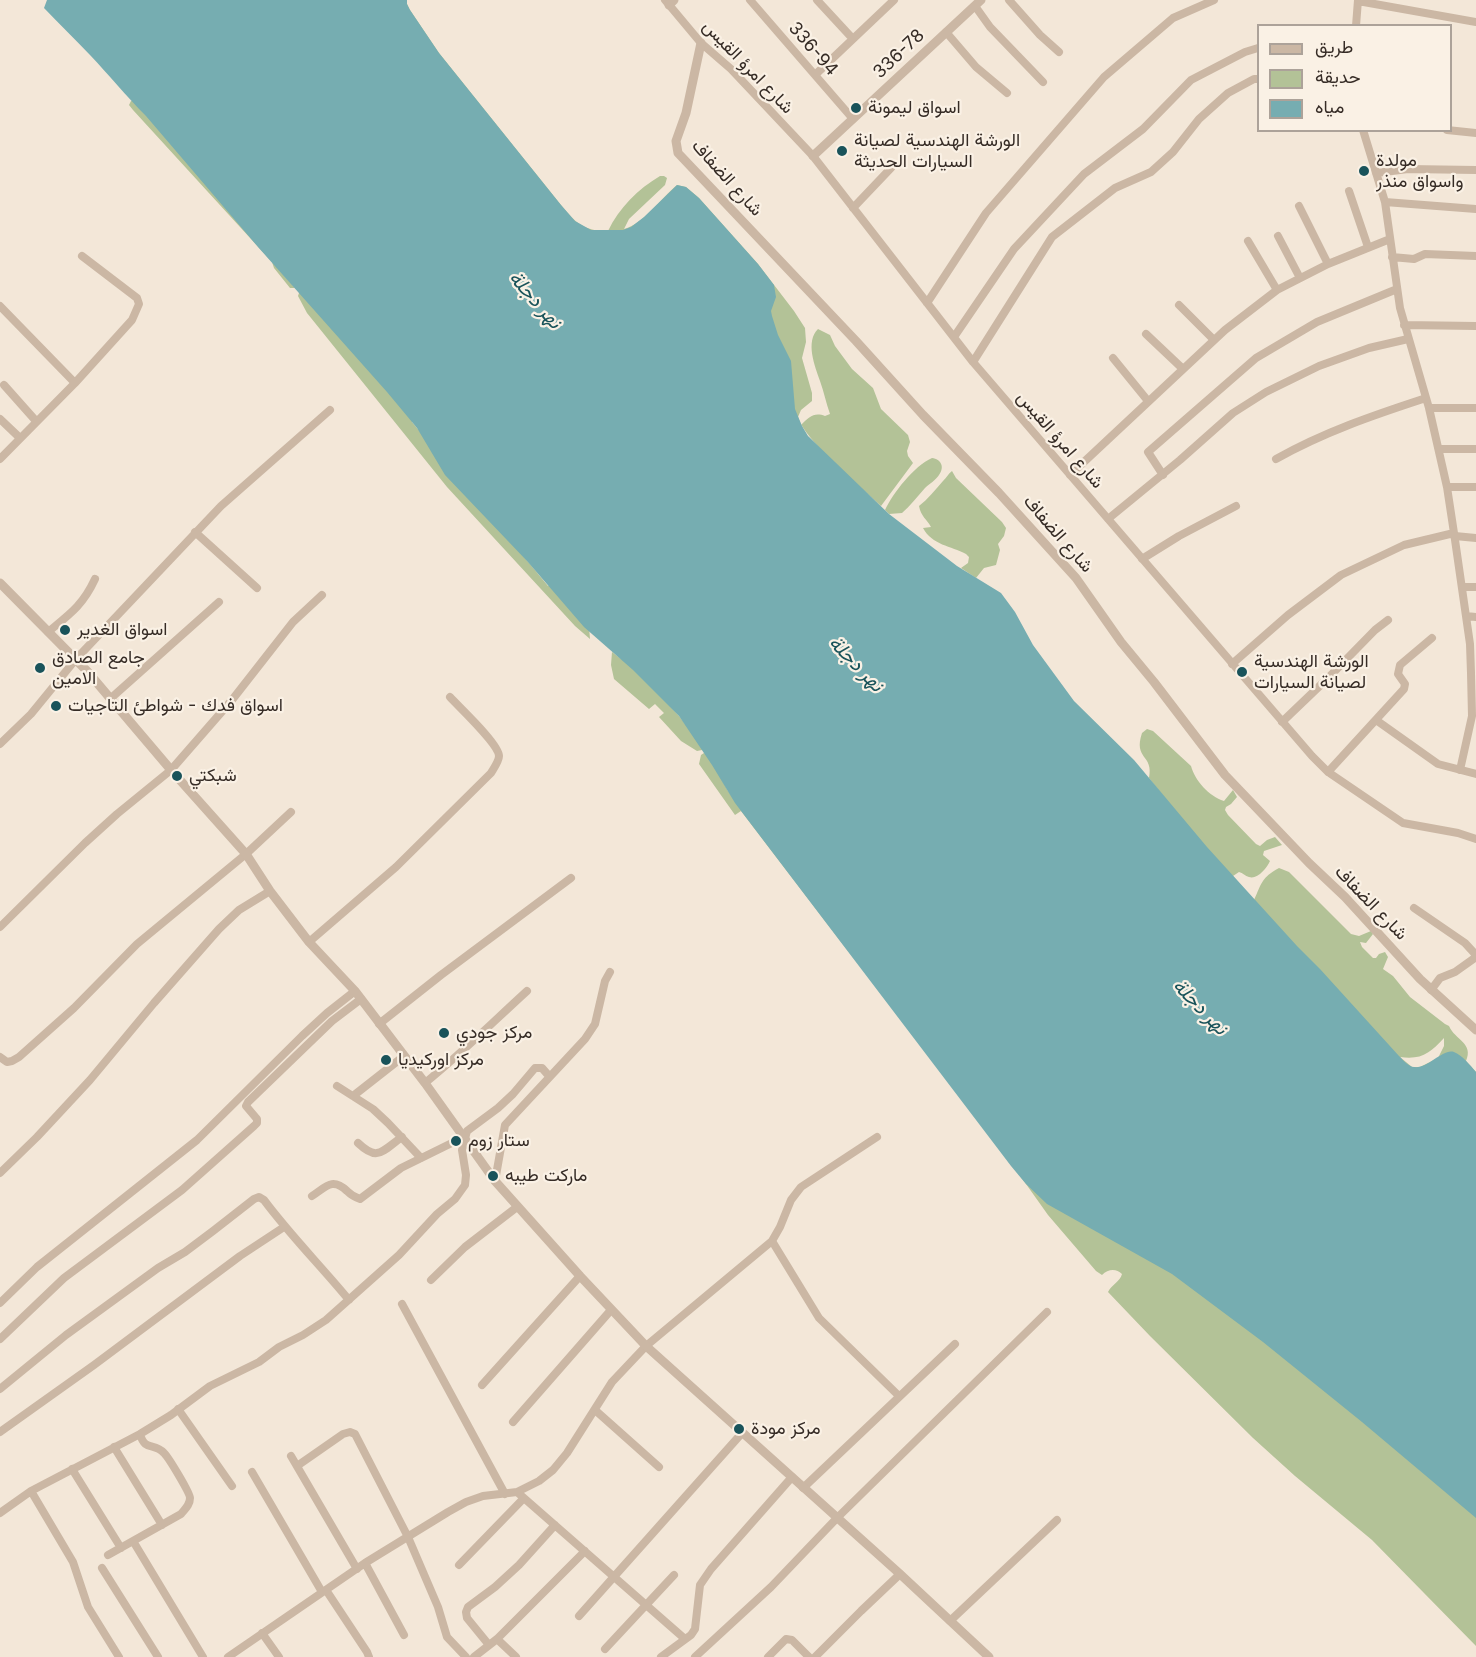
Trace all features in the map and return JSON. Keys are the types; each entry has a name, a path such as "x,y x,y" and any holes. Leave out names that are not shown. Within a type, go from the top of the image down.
{"street":[{"name":"336-94","path":"750,0 854,119"},
{"path":"817,0 853,39"},
{"path":"815,75 894,0"},
{"path":"1009,0 1040,35 1059,52"},
{"path":"927,303 987,213 1104,77 1173,18 1214,0"},
{"path":"1356,24 1358,1 1476,22"},
{"name":"شارع امرؤ القيس","path":"670,2 701,43 731,69 813,156 973,362 1312,756 1328,771 1402,823 1458,833 1476,839"},
{"path":"978,3 990,27 1043,82"},
{"name":"336-78","path":"813,156 978,3"},
{"path":"946,32 976,67 1006,93"},
{"name":"شارع الضفاف","path":"701,43 686,113 676,141 678,153 999,493 1076,578 1121,642 1218,768 1303,857 1345,897 1431,990 1476,1030"},
{"path":"954,337 1014,249 1084,174 1143,129 1191,80 1245,52 1257,48"},
{"path":"973,362 1052,237 1115,188 1151,172 1173,152 1198,119 1228,93 1257,79"},
{"path":"1452,130 1476,133"},
{"path":"1364,132 1384,202 1404,325 1439,449 1447,487 1466,616 1473,645 1474,716 1472,735 1460,770"},
{"path":"853,208 891,168"},
{"path":"1376,173 1417,169 1476,170"},
{"path":"1349,191 1368,247"},
{"path":"1384,202 1476,209"},
{"path":"1299,206 1328,264"},
{"path":"1278,236 1300,278"},
{"path":"1070,475 1225,330 1277,290 1328,264 1390,239"},
{"path":"1248,241 1277,290"},
{"path":"1392,257 1414,259 1425,254 1476,256"},
{"path":"0,459 75,383 132,320 139,304 131,292 82,256"},
{"path":"1163,475 1148,452 1256,358 1317,322 1397,290"},
{"path":"1179,305 1214,340"},
{"path":"0,306 75,383"},
{"path":"1404,325 1476,326"},
{"path":"1146,334 1183,369"},
{"path":"1108,519 1163,475 1233,413 1266,392 1329,362 1369,348 1408,339"},
{"path":"1113,358 1148,401"},
{"path":"4,385 36,421"},
{"path":"1276,459 1304,443 1361,419 1426,398"},
{"path":"1429,408 1476,408"},
{"path":"0,744 31,714 76,659 195,532 221,506 330,410"},
{"path":"0,419 20,438"},
{"path":"1439,449 1476,449"},
{"path":"1447,487 1476,487"},
{"path":"1142,559 1179,536 1236,506"},
{"path":"195,532 257,588"},
{"path":"1232,664 1288,615 1341,575 1404,545 1454,535 1476,538"},
{"path":"48,632 80,604 95,579"},
{"path":"0,583 76,659 246,854 270,891 309,942 362,999 495,1181 611,1310 646,1346 989,1657"},
{"path":"1462,587 1476,587"},
{"path":"0,927 85,843 171,770 232,700 292,622 322,595"},
{"path":"110,699 219,602"},
{"path":"1466,616 1476,617"},
{"path":"1282,722 1375,630 1388,620"},
{"path":"1328,771 1404,689 1405,684 1398,674 1400,664 1432,638"},
{"path":"309,942 396,867 491,773 496,765 499,756 497,749 450,697"},
{"path":"1376,720 1438,764 1476,774"},
{"path":"0,1057 7,1062 20,1057 74,1008 137,944 246,854 291,812"},
{"path":"379,1024 572,878"},
{"path":"0,1173 90,1080 219,929 239,910 270,891"},
{"path":"1414,908 1465,943 1476,956 1455,972 1440,978 1431,990"},
{"path":"495,1181 505,1125 585,1039 594,1024 605,981 610,972"},
{"path":"0,1303 37,1267 197,1140 311,1028 355,991"},
{"path":"425,1083 463,1052 483,1030 527,991"},
{"path":"0,1339 64,1278 182,1190 254,1126 257,1119 246,1106 248,1102 332,1020 362,999"},
{"path":"353,1096 404,1056"},
{"path":"0,1514 31,1491 140,1434 210,1386 259,1362 279,1347 326,1320 399,1255 436,1214 455,1199 461,1191 465,1185 466,1175 462,1150 464,1137 470,1127 498,1108 535,1068 542,1068 549,1076"},
{"path":"337,1086 373,1109 421,1158"},
{"path":"358,1143 374,1155 402,1137"},
{"path":"312,1196 335,1183 340,1184 354,1197 360,1199 401,1168 464,1137"},
{"path":"228,1657 365,1563 466,1502 483,1496 517,1492 553,1470 567,1453 612,1382 646,1346 772,1241 791,1200 801,1187 877,1137"},
{"path":"0,1389 66,1335 158,1268 185,1252 254,1198 259,1197 264,1200 284,1227 349,1300"},
{"path":"431,1280 465,1247 517,1207"},
{"path":"0,1432 231,1262 284,1227"},
{"path":"772,1241 819,1318 899,1396"},
{"path":"482,1385 580,1276"},
{"path":"402,1304 505,1494"},
{"path":"513,1422 611,1310"},
{"path":"695,1657 771,1587 837,1518 1047,1312"},
{"path":"803,1488 955,1344"},
{"path":"178,1409 232,1486"},
{"path":"595,1410 660,1467"},
{"path":"297,1466 343,1434 350,1432 355,1434 408,1537 438,1607 447,1637 466,1657"},
{"path":"579,1616 742,1433"},
{"path":"108,1555 181,1514 188,1506 190,1495 165,1453 142,1442 140,1434"},
{"path":"114,1447 162,1525"},
{"path":"291,1456 357,1569"},
{"path":"72,1469 121,1548"},
{"path":"252,1472 324,1591 368,1652 369,1657"},
{"path":"661,1657 691,1635 695,1629 700,1585 711,1569 792,1477"},
{"path":"31,1491 73,1562 88,1606 119,1657"},
{"path":"517,1492 685,1639"},
{"path":"459,1565 524,1498"},
{"path":"950,1621 1057,1520"},
{"path":"489,1646 466,1618 468,1607 519,1565 555,1525"},
{"path":"133,1541 202,1657"},
{"path":"474,1657 497,1639 585,1551"},
{"path":"365,1563 404,1635"},
{"path":"102,1568 158,1657"},
{"path":"815,1657 900,1574"},
{"path":"605,1649 674,1575"},
{"path":"262,1634 279,1657"},
{"path":"497,1639 516,1657"},
{"path":"768,1657 786,1639 792,1640 809,1657"}],"green space":[{"path":"407,0 410,10 439,53 561,205 581,225 599,231 608,231 630,200 660,176 667,178 665,185 629,219 624,229 639,222 677,185 686,187 699,198 758,264 805,328 806,342 802,358 812,393 812,401 801,410 798,417 801,425 812,416 830,414 814,361 812,340 818,329 830,335 852,369 873,388 881,409 908,435 910,442 907,451 913,463 881,506 828,458 802,426 677,334 394,27"},
{"path":"131,101 135,101 295,288 290,288 272,262 133,110 129,105"},
{"path":"302,291 412,416 412,422 548,586 552,586 589,627 590,639 575,626 447,487 307,313 298,296"},
{"path":"932,458 941,464 942,469 938,477 902,513 889,514 885,510 899,488 911,473"},
{"path":"952,471 956,478 1006,528 998,544 1000,550 996,565 984,568 976,578 961,568 968,563 969,557 966,554 937,542 923,528 931,527 919,506"},
{"path":"612,652 621,659 628,660 679,716 702,746 702,750 697,751 681,741 659,717 664,713 655,704 649,709 614,679 611,665"},
{"path":"1147,729 1153,731 1191,766 1199,782 1213,796 1224,801 1233,790 1237,797 1225,810 1256,844 1260,846 1275,837 1282,845 1264,851 1263,855 1270,861 1258,875 1249,877 1239,872 1233,876 1254,900 1265,878 1279,868 1289,872 1351,934 1359,936 1371,931 1373,934 1366,943 1360,942 1362,947 1373,958 1385,952 1388,957 1383,969 1393,976 1410,997 1449,1026 1466,1046 1468,1055 1466,1061 1476,1072 1437,1100 1223,874 1149,778 1149,765 1140,748 1142,733","holes":["1444,1038 1444,1046 1438,1058 1420,1067 1412,1067 1400,1057 1425,1054"]},
{"path":"708,754 728,791 861,968 741,811 735,815 699,764 701,755"},
{"path":"877,966 1476,1486 1476,1646 1372,1540 1253,1438 1108,1292 1122,1274 1112,1270 1102,1275 1096,1271 1048,1215 865,973"}],"water":[{"name":"نهر دجلة","path":"47,0 407,0 410,10 439,53 575,221 591,230 623,230 644,217 677,185 686,187 699,198 774,285 776,297 771,311 772,316 778,335 791,361 795,409 808,436 889,514 957,566 1001,593 1015,612 1033,645 1074,701 1134,760 1207,847 1408,1065 1419,1067 1445,1053 1454,1052 1476,1072 1476,1518 1263,1342 1172,1274 1047,1204 1026,1184 735,803 679,716 633,670 584,627 527,561 445,475 417,428 387,392 146,116 44,8"}],"place":[{"name":"اسواق ليمونة","path":"856,108"},
{"name":"الورشة الهندسية لصيانة السيارات الحديثة","path":"842,151"},
{"name":"مولدة واسواق منذر","path":"1364,171"},
{"name":"اسواق الغدير","path":"65,630"},
{"name":"جامع الصادق الامين","path":"40,668"},
{"name":"الورشة الهندسية لصيانة السيارات","path":"1242,672"},
{"name":"اسواق فدك - شواطئ التاجيات","path":"56,706"},
{"name":"شبكتي","path":"177,776"},
{"name":"مركز جودي","path":"444,1033"},
{"name":"مركز اوركيديا","path":"386,1060"},
{"name":"ستار زوم","path":"456,1141"},
{"name":"ماركت طيبه","path":"493,1176"},
{"name":"مركز مودة","path":"739,1429"}]}
